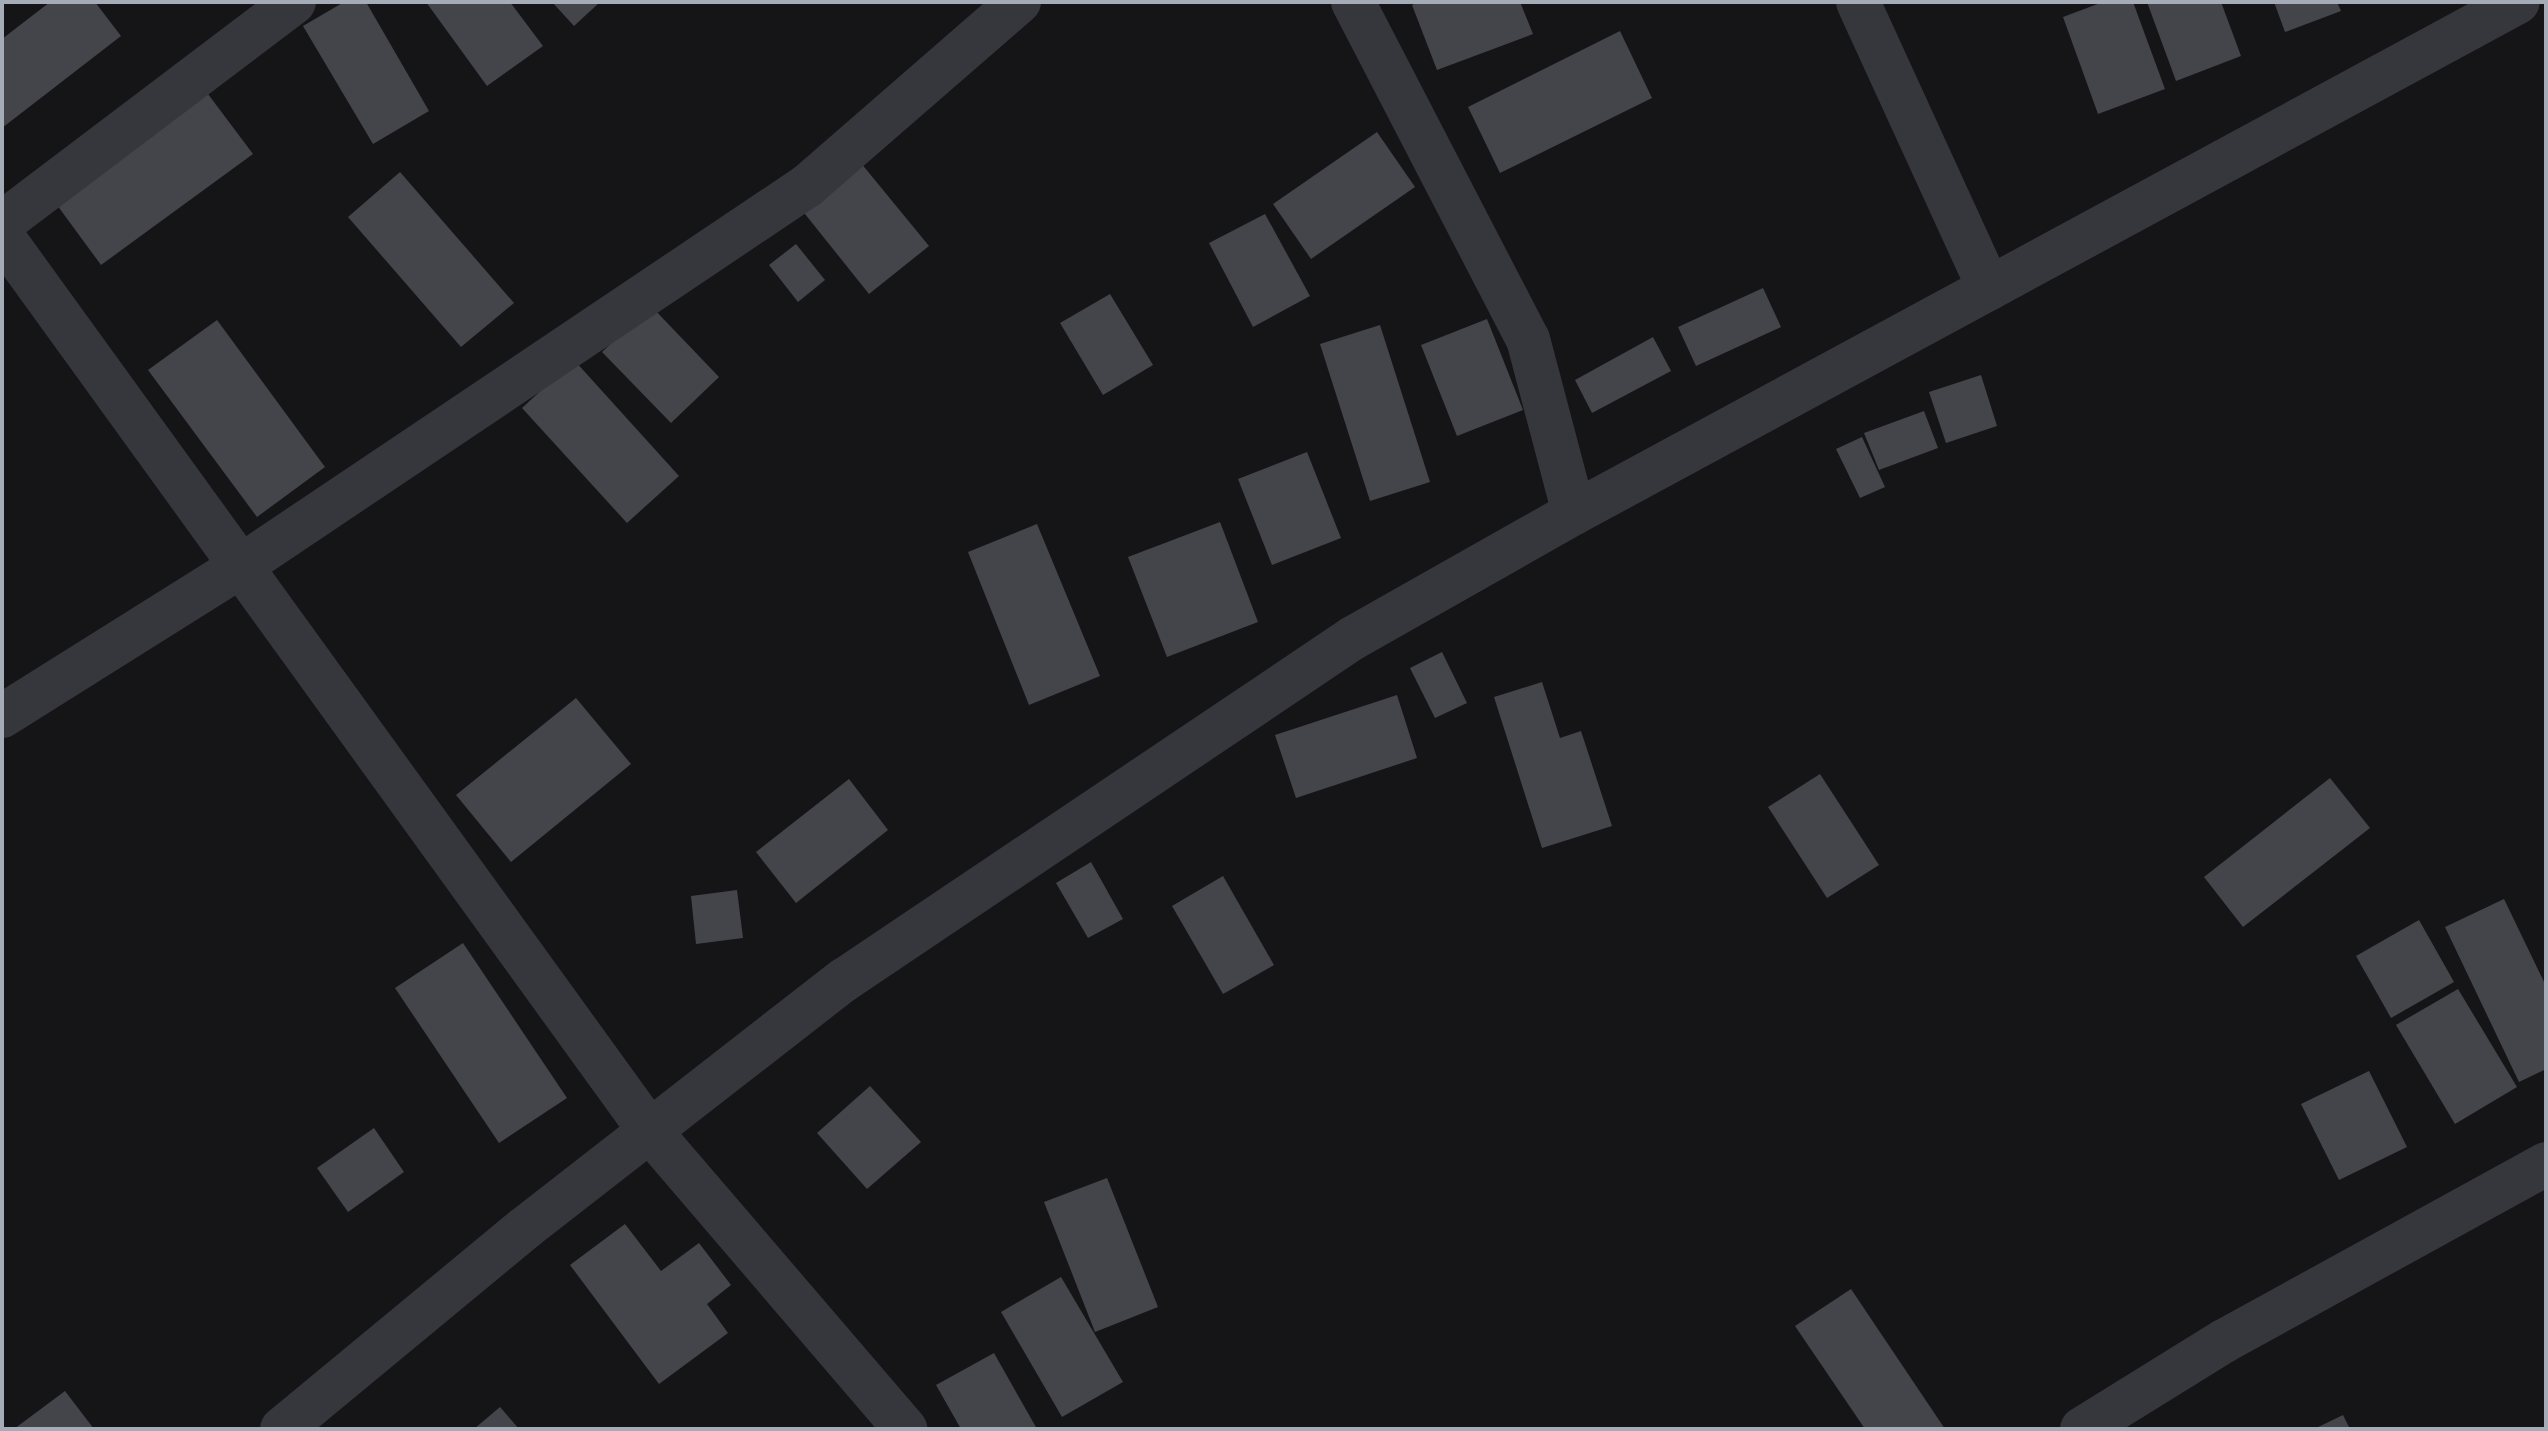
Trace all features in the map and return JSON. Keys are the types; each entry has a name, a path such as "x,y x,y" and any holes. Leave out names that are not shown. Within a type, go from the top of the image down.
{"street":[{"path":"2,223 294,2"},
{"path":"2,716 241,566 807,186 1019,2"},
{"path":"1353,2 1528,339 1574,513"},
{"path":"1858,2 1989,288"},
{"path":"282,1429 649,1130 844,980 1353,638 1574,513 2518,2"},
{"path":"2,236 649,1130 905,1429"},
{"path":"2082,1429 2224,1341 2546,1164"}],"building":[{"path":"50,2 95,2 121,36 2,128 2,39"},
{"path":"344,2 366,2 429,111 373,144 303,26"},
{"path":"426,2 510,2 543,46 487,86"},
{"path":"552,2 600,2 574,26"},
{"path":"1419,2 1520,2 1533,34 1437,70 1412,5"},
{"path":"2103,2 2133,2 2165,89 2098,114 2063,17"},
{"path":"2147,2 2221,2 2241,56 2176,81"},
{"path":"2274,2 2337,2 2341,11 2285,32"},
{"path":"1620,31 1652,98 1500,173 1468,107"},
{"path":"208,94 253,154 101,265 57,205"},
{"path":"1377,132 1415,187 1311,259 1273,204"},
{"path":"856,157 929,246 869,294 797,204"},
{"path":"400,172 514,303 461,347 348,217"},
{"path":"1265,214 1310,296 1253,327 1209,243"},
{"path":"796,244 825,280 798,302 769,265"},
{"path":"1763,288 1781,327 1696,366 1678,327"},
{"path":"1110,294 1153,365 1103,395 1060,323"},
{"path":"651,306 719,377 671,423 602,352"},
{"path":"1487,319 1523,410 1457,436 1421,345"},
{"path":"217,320 325,467 257,517 148,370"},
{"path":"1380,325 1430,482 1370,501 1320,344"},
{"path":"1653,337 1671,371 1592,413 1575,380"},
{"path":"574,360 679,476 627,523 522,408"},
{"path":"1981,375 1997,426 1946,443 1929,392"},
{"path":"1924,411 1938,448 1879,470 1864,433"},
{"path":"1862,437 1885,487 1860,498 1836,449"},
{"path":"1307,452 1341,538 1272,565 1238,479"},
{"path":"1220,522 1258,622 1167,657 1128,557"},
{"path":"1037,524 1100,676 1029,705 968,552"},
{"path":"1442,652 1467,703 1435,718 1410,668"},
{"path":"1542,682 1560,738 1581,731 1612,826 1542,848 1494,697"},
{"path":"1397,695 1417,758 1296,798 1275,735"},
{"path":"576,698 631,764 511,862 456,795"},
{"path":"1820,774 1879,865 1827,898 1768,807"},
{"path":"2330,778 2370,828 2243,927 2204,877"},
{"path":"849,779 888,830 796,903 756,852"},
{"path":"1091,862 1123,919 1088,938 1056,883"},
{"path":"1223,876 1274,965 1223,994 1172,906"},
{"path":"737,890 743,938 696,944 691,896"},
{"path":"2504,899 2546,986 2546,1069 2519,1082 2445,927"},
{"path":"2419,920 2454,982 2391,1018 2356,956"},
{"path":"463,943 567,1098 499,1143 395,988"},
{"path":"2458,989 2517,1087 2455,1124 2396,1025"},
{"path":"2369,1071 2407,1147 2339,1180 2301,1104"},
{"path":"870,1086 921,1142 867,1189 817,1133"},
{"path":"374,1128 404,1172 348,1212 317,1168"},
{"path":"1107,1178 1158,1307 1095,1332 1044,1202"},
{"path":"625,1224 661,1271 699,1243 731,1285 707,1304 728,1333 659,1384 570,1265"},
{"path":"1061,1277 1123,1382 1062,1417 1001,1312"},
{"path":"1851,1289 1945,1429 1865,1429 1795,1326"},
{"path":"994,1353 1037,1429 961,1429 936,1385"},
{"path":"65,1391 94,1429 14,1429"},
{"path":"500,1407 519,1429 474,1429"},
{"path":"2343,1415 2350,1429 2314,1429"}]}
